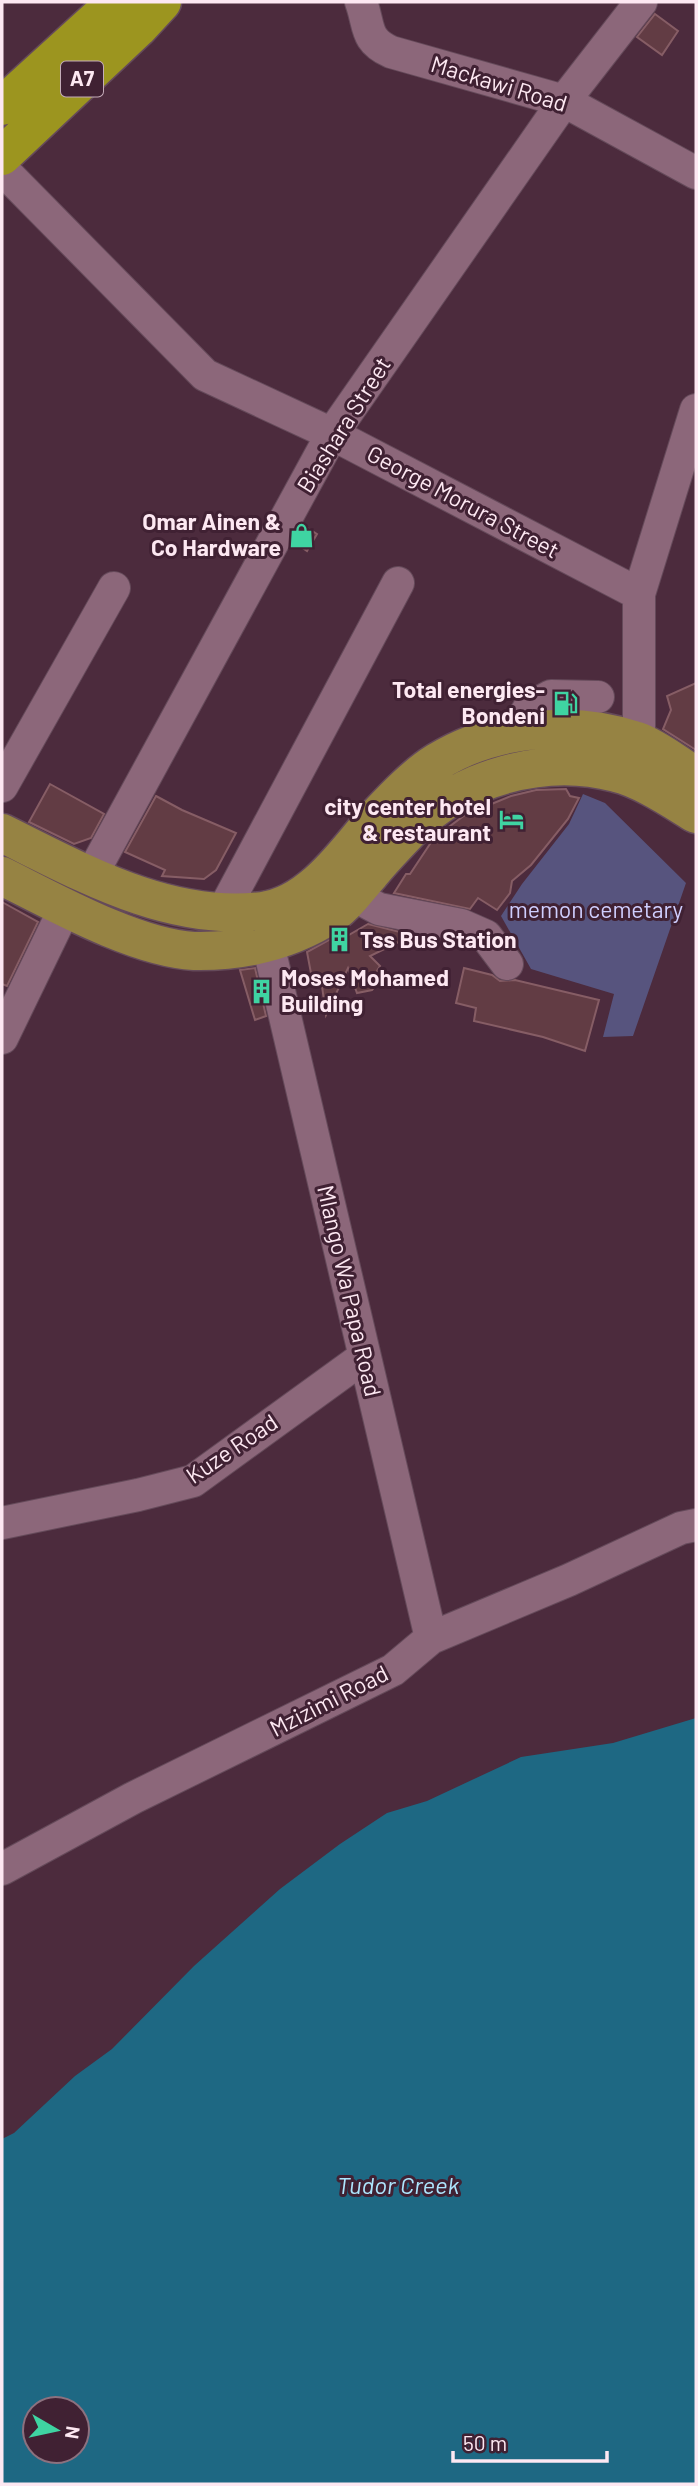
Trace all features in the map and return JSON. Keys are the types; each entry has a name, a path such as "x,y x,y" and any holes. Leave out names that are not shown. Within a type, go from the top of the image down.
{"highway":[{"name":"A7","path":"2,106 116,2"},
{"name":"A7","path":"2,156 162,2"}],"main road":[{"path":"2,833 92,876 162,904 222,913 265,911 320,882 378,816 434,763 471,745 597,714 696,776"},
{"path":"2,876 65,908 157,945 192,951 235,950 268,944 318,922 337,910 412,828 454,795 503,775 534,768 559,767 618,773 696,814"}],"street":[{"name":"Mackawi Road","path":"361,2 368,31 377,46 564,101 696,173"},
{"name":"Biashara Street","path":"92,876 332,435 564,101 641,2"},
{"name":"George Morura Street","path":"2,169 205,375 332,435 639,594"},
{"path":"639,742 639,594 696,410"},
{"path":"222,913 398,583"},
{"path":"2,786 114,588"},
{"path":"597,714 600,686 614,677 638,670"},
{"path":"353,895 379,909 461,925 486,936 507,964"},
{"path":"2,1038 65,908"},
{"name":"Mlango Wa Papa Road","path":"268,944 431,1638"},
{"name":"Kuze Road","path":"2,1523 138,1496 193,1481 364,1357"},
{"name":"Mzizimi Road","path":"2,1869 133,1798 393,1670 431,1638 569,1580 681,1528 696,1525"}],"green space":[{"name":"memon cemetary","path":"583,794 605,803 686,883 633,1036 603,1037 614,994 531,969 501,916 522,884 569,824"}],"water":[{"name":"Tudor Creek","path":"696,1718 696,2484 2,2484 2,2139 14,2133 75,2076 112,2049 194,1966 280,1889 340,1844 387,1813 427,1801 521,1757 613,1743"}],"building":[{"path":"655,14 678,31 662,55 637,37"},
{"path":"303,525 317,534 307,551 294,542"},
{"path":"696,683 696,750 663,729 671,710 667,696"},
{"path":"50,784 104,814 91,838 74,844 29,822"},
{"path":"566,789 570,796 579,798 568,819 531,865 512,881 510,893 497,910 478,898 470,909 394,893 434,838 465,815 511,796 536,790"},
{"path":"156,796 236,833 216,870 204,879 162,876 165,870 125,852"},
{"path":"2,902 38,922 7,986 2,984"},
{"path":"368,924 404,933 407,938 370,956 380,966 377,971 384,975 372,990 357,993 348,968 326,1015 321,979 313,984 307,952 345,931 347,936"},
{"path":"255,968 266,1016 255,1020 240,970"},
{"path":"464,968 492,975 500,981 515,980 599,1000 585,1051 543,1037 474,1021 476,1008 456,1003"}],"place":[{"name":"Omar Ainen & Co Hardware","path":"301,535"},
{"name":"Total energies- Bondeni","path":"565,703"},
{"name":"city center hotel & restaurant","path":"511,820"},
{"name":"Tss Bus Station","path":"340,940"},
{"name":"Moses Mohamed Building","path":"261,991"}]}
